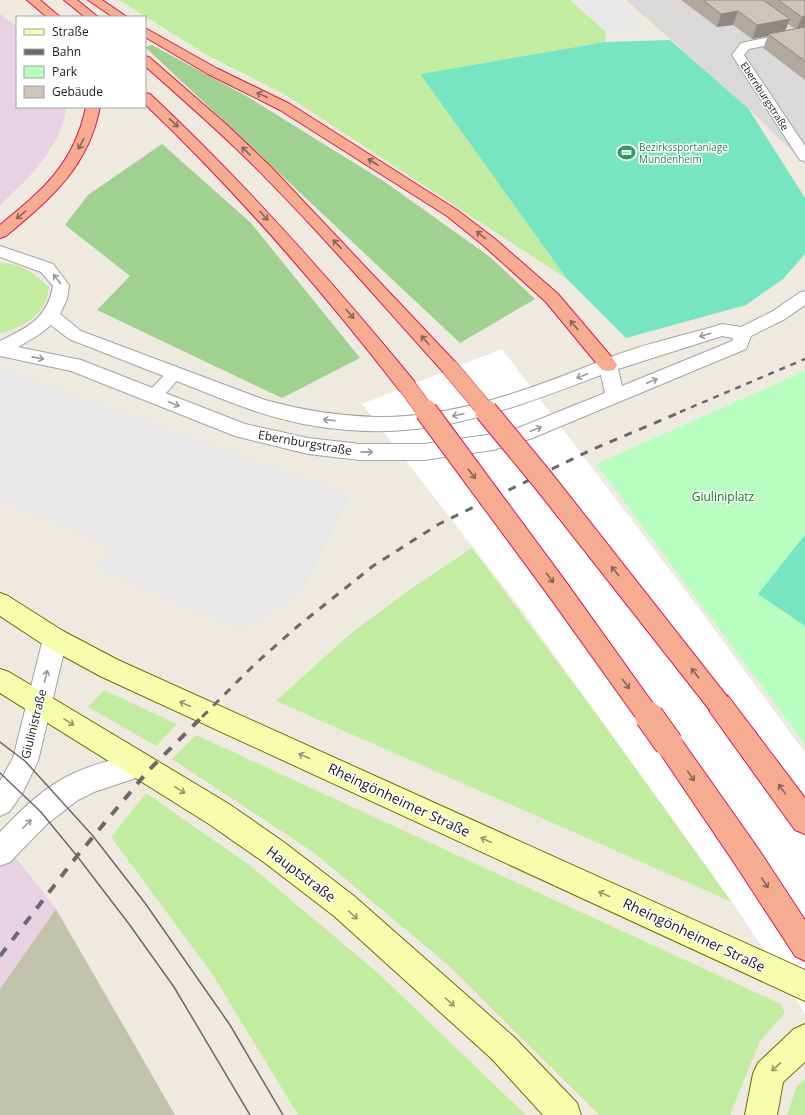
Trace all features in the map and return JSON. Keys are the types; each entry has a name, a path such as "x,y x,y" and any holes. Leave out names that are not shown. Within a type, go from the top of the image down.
{"highway":[{"path":"32,0 45,12"},
{"path":"70,0 91,16"},
{"path":"94,0 119,16"},
{"path":"146,33 212,71 285,107 452,213 489,242 552,298 608,365"},
{"path":"146,61 213,120 265,170 336,243 451,370 543,480 667,637 805,820"},
{"path":"146,97 186,135 263,215 363,330 407,386 552,580 669,744 747,857 805,946"},
{"path":"0,233 43,197 62,177 85,136 93,108"}],"main road":[{"name":"Rheingönheimer Straße","path":"0,603 55,639 109,668 805,986"},
{"name":"Hauptstraße","path":"0,680 219,814 344,906 503,1048 565,1115"},
{"path":"761,1115 769,1074 805,1040"}],"street":[{"name":"Ebernburgstraße","path":"801,35 745,46 738,55 805,157"},
{"name":"Ebernburgstraße","path":"0,251 47,268 61,285 58,302 51,315 37,327 0,350"},
{"name":"Ebernburgstraße","path":"0,350 75,365 242,431 281,440 353,452 399,453 453,449 493,442 523,434 740,345 743,333 779,315 805,297"},
{"path":"51,315 76,335 261,406 315,419 376,424 442,418 494,407 536,394 608,365 722,330 743,333"},
{"path":"608,365 616,396"},
{"name":"Giulinistraße","path":"0,803 13,785 25,761 55,639"},
{"path":"0,852 40,811 58,797 81,784 139,765"}],"lane":[{"path":"784,27 801,35"},
{"path":"154,395 175,373"}],"shaded area":[{"path":"570,0 614,0 644,26 606,32"},
{"path":"626,0 805,0 805,164 748,108"},
{"path":"0,14 16,26 16,108 66,108 64,120 58,136 45,157 29,177 0,205"},
{"path":"0,368 350,495 302,591 242,630 96,568 111,546 0,500"},
{"path":"0,837 56,909 0,989"},
{"path":"56,909 175,1115 0,1115 0,989"}],"green space":[{"path":"119,0 570,0 606,32 605,42 420,74 567,279 287,96 207,55"},
{"name":"Bezirkssportanlage Mundenheim","path":"670,40 748,108 805,198 805,254 783,279 746,305 626,338 567,279 420,74 605,42"},
{"path":"152,45 248,97 385,182 490,257 535,299 460,343 146,47"},
{"path":"162,144 251,223 360,358 282,398 97,310 130,276 65,225 88,195"},
{"path":"0,263 8,263 21,267 32,273 49,287 47,297 39,313 26,323 0,334"},
{"name":"Giuliniplatz","path":"805,371 805,744 596,464"},
{"path":"805,535 805,626 758,594"},
{"path":"472,548 630,759 732,902 276,701 350,634 409,590"},
{"path":"104,690 177,724 156,746 88,707"},
{"path":"196,735 781,1004 785,1013 760,1041 731,1115 599,1115 448,965 313,852 172,759"},
{"path":"146,793 248,864 378,973 526,1115 298,1115 213,975 111,837"},
{"path":"805,1080 805,1115 787,1115 797,1086"}],"pier":[{"path":"502,349 700,610 805,753 805,1013 737,909 524,613 362,404"}],"building":[{"path":"703,0 763,0 790,19 757,25 738,11 721,14"},
{"path":"778,0 805,0 805,16 802,17"},
{"path":"805,27 805,61 768,34"}],"tram line":[{"path":"0,742 25,761 93,836 145,903 230,1025 283,1115"},
{"path":"0,773 40,811 77,856 129,924 174,987 250,1115"}],"railway":[{"path":"680,412 805,359"},
{"path":"0,956 77,856 148,771 256,663 298,626 373,566 439,524 591,450 683,411"}],"place":[{"name":"Bezirkssportanlage Mundenheim","path":"626,153"}]}
